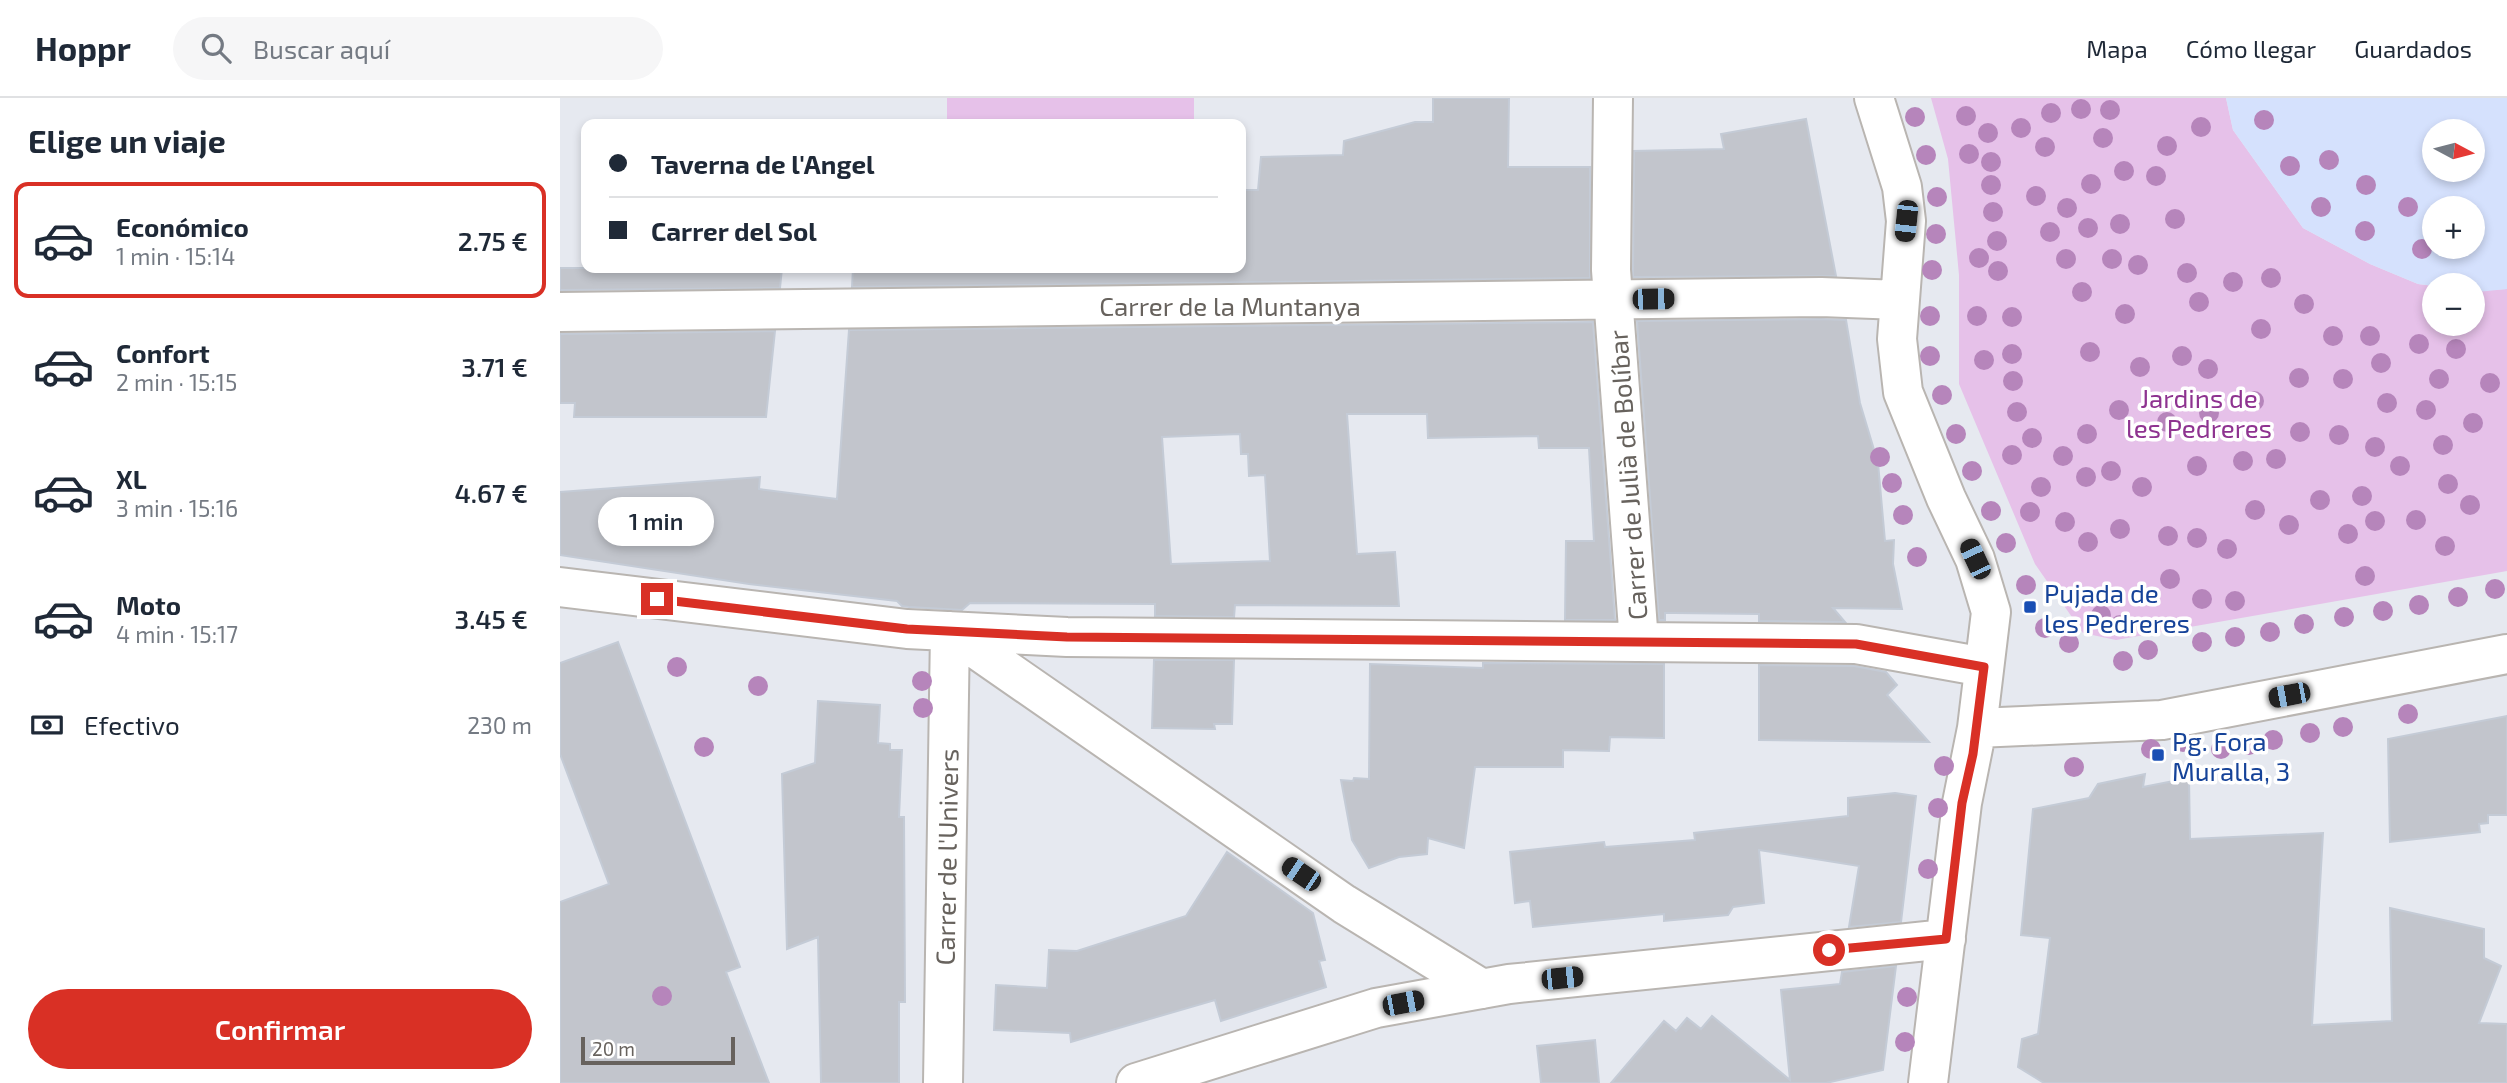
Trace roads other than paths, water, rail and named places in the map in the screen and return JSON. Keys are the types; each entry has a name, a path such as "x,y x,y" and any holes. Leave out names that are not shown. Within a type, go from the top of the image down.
{"street":[{"name":"Carrer de Julià de Bolíbar","path":"1613,98 1611,270 1639,642"},
{"path":"1874,98 1902,187 1905,213 1897,339 1903,392 1975,559 1991,608 1977,728 1962,803 1928,1083"},
{"name":"Carrer de la Muntanya","path":"560,312 1821,296 1900,300"},
{"path":"560,587 907,629 1067,637 1856,644 1984,667"},
{"path":"950,631 1344,904 1482,989"},
{"name":"Carrer de l'Univers","path":"943,1083 950,631"},
{"path":"1977,728 2162,720 2507,654"},
{"path":"1136,1083 1377,1008 1482,989 1523,982 1946,939"}],"place":[{"name":"Pujada de les Pedreres","path":"2030,607"},
{"name":"Pg. Fora Muralla, 3","path":"2158,755"}],"park label":[{"name":"Jardins de les Pedreres","path":"2199,412"}]}
